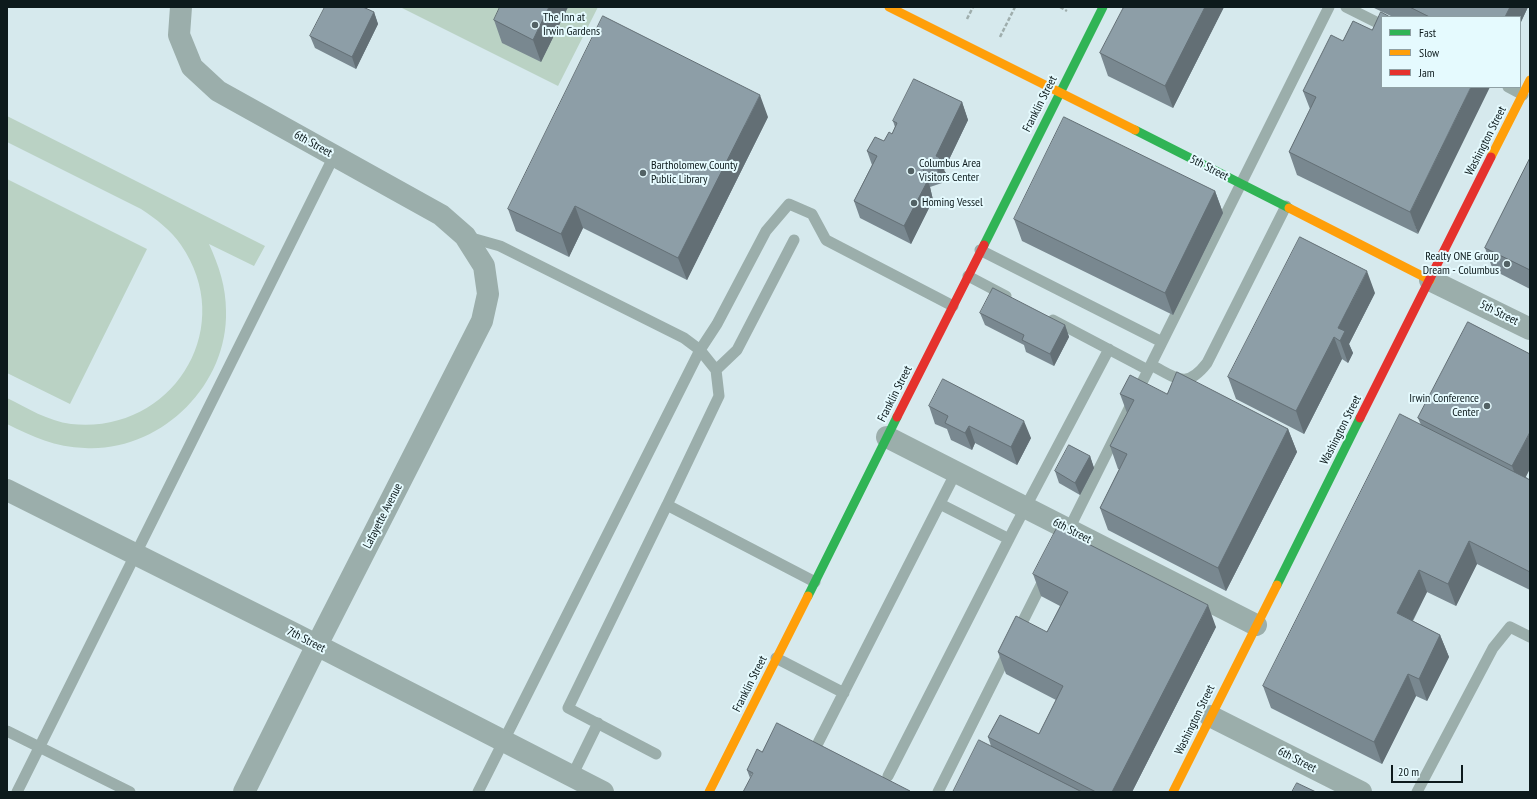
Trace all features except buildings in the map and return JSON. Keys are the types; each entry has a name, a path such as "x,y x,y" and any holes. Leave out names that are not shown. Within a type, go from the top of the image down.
{"street":[{"name":"6th Street","path":"181,7 179,35 192,67 218,92 441,215 465,236"},
{"name":"5th Street","path":"889,7 1530,329"},
{"name":"Franklin Street","path":"709,792 1103,7"},
{"name":"Washington Street","path":"1173,792 1530,80"},
{"name":"Lafayette Avenue","path":"244,792 482,321 488,294 484,266 465,236"},
{"name":"6th Street","path":"887,437 1025,507 1065,538 1256,625"},
{"name":"7th Street","path":"7,490 317,645 603,792"},
{"name":"6th Street","path":"1210,716 1361,792"}],"lane":[{"path":"1065,538 1329,7"},
{"path":"1346,7 1381,24"},
{"path":"1510,88 1523,95"},
{"path":"17,792 334,156"},
{"path":"478,792 700,350 717,324 766,231 789,204 812,214 826,240 952,306"},
{"path":"1046,317 1150,368 1180,379 1190,379 1199,373 1206,362 1286,206"},
{"path":"465,236 500,246 684,338 700,350 716,370 719,396 568,708 656,754"},
{"path":"716,370 737,350 794,240"},
{"path":"980,250 1162,342"},
{"path":"968,276 1019,302"},
{"path":"888,776 1025,507 1109,349"},
{"path":"818,743 956,472"},
{"path":"940,504 1009,539"},
{"path":"667,505 815,582"},
{"path":"938,792 1051,566"},
{"path":"1417,792 1493,648 1510,627 1530,637"},
{"path":"776,658 844,693"},
{"path":"572,776 598,723"},
{"path":"7,731 130,792"}],"path":[{"path":"966,20 972,7"},
{"path":"1000,37 1015,7"},
{"path":"1060,7 1067,11"}],"green space":[{"path":"400,7 598,7 558,86"},
{"path":"7,116 265,246 254,266 209,244 221,277 226,302 224,339 215,365 202,388 184,409 163,426 139,439 113,446 85,448 64,446 44,440 7,424 7,398 46,417 71,424 107,423 139,412 165,394 185,370 198,341 202,310 197,277 181,245 168,230 141,209 7,142"},
{"path":"7,179 147,249 70,404 7,373"}],"traffic: fast":[{"path":"984,245 1103,7"},
{"path":"1135,130 1289,208"},
{"path":"808,596 897,417"},
{"path":"1277,585 1360,418"}],"traffic: slow":[{"path":"889,7 1135,130"},
{"path":"1491,157 1530,80"},
{"path":"1289,208 1430,280"},
{"path":"1173,792 1277,585"},
{"path":"709,792 808,596"}],"traffic: jam":[{"path":"1360,418 1491,157"},
{"path":"897,417 984,245"}],"place":[{"name":"The Inn at Irwin Gardens","path":"535,25"},
{"name":"Columbus Area Visitors Center","path":"911,171"},
{"name":"Bartholomew County Public Library","path":"643,173"},
{"name":"Homing Vessel","path":"914,203"},
{"name":"Realty ONE Group Dream - Columbus","path":"1507,264"},
{"name":"Irwin Conference Center","path":"1487,406"}]}
